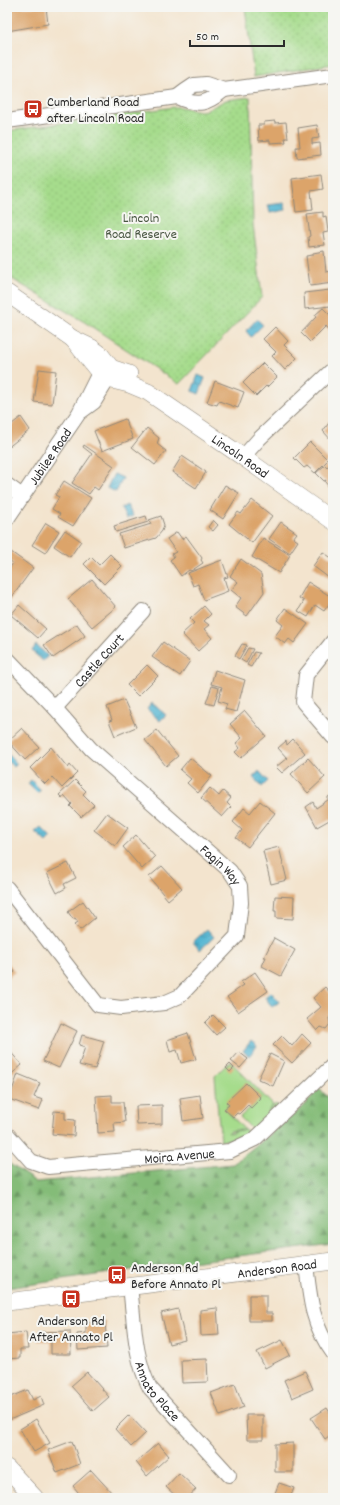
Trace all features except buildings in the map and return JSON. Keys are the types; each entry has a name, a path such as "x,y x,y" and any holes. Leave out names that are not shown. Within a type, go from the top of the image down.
{"street":[{"path":"177,98 185,90 194,85 206,84 224,90 333,75"},
{"path":"7,121 177,98 185,101 204,103 212,100 224,90"},
{"name":"Lincoln Road","path":"7,293 73,339 92,348 100,354 106,373 130,375 148,392 333,521"},
{"path":"242,457 333,369"},
{"name":"Jubilee Road","path":"7,519 79,413 94,402 106,373"},
{"path":"7,485 22,496"},
{"name":"Castle Court","path":"55,708 143,610"},
{"path":"333,641 306,675 303,702 333,737"},
{"name":"Fagin Way","path":"7,658 55,708 91,749 230,870 240,886 241,903 238,936 180,996 164,1003 121,1008 98,1005 7,888"},
{"name":"Moira Avenue","path":"7,1134 31,1161 48,1167 230,1151 254,1139 333,1065"},
{"name":"Anderson Road","path":"7,1302 333,1261"},
{"path":"306,1264 316,1326 333,1354"},
{"name":"Annato Place","path":"130,1286 140,1368 144,1378 150,1388 229,1475"},
{"path":"7,1468 35,1498"}],"green space":[{"path":"245,7 333,7 333,64 254,77"},
{"name":"Lincoln Road Reserve","path":"250,97 253,224 262,297 179,384 86,323 7,276 7,131 174,107 200,111 207,110 226,100"},
{"path":"230,1061 273,1105 268,1110 276,1104 281,1109 255,1132 240,1117 261,1098 246,1083 225,1109 244,1129 229,1131 228,1133 245,1129 248,1136 221,1141 215,1076"},
{"path":"319,1089 333,1101 333,1244 144,1268 7,1288 7,1162 36,1182 233,1164 303,1107"}],"water":[{"path":"284,203 286,210 270,213 268,205"},
{"path":"257,319 263,325 251,337 246,331"},
{"path":"198,375 205,378 199,394 192,391"},
{"path":"114,474 123,478 116,492 107,488"},
{"path":"127,505 133,516 126,519 121,508"},
{"path":"36,645 48,656 43,661 32,651"},
{"path":"152,703 166,715 160,721 147,709"},
{"path":"8,754 17,764 14,767 7,761"},
{"path":"259,771 268,781 262,787 253,777"},
{"path":"31,780 41,790 37,793 28,784"},
{"path":"41,827 51,837 46,842 35,832"},
{"path":"207,929 214,937 200,950 193,942"},
{"path":"271,992 279,1002 272,1007 265,997"},
{"path":"251,1041 257,1046 249,1056 243,1051"}],"place":[{"name":"Cumberland Road after Lincoln Road","path":"33,109"},
{"name":"Anderson Rd Before Annato Pl","path":"117,1275"},
{"name":"Anderson Rd After Annato Pl","path":"71,1299"}]}
